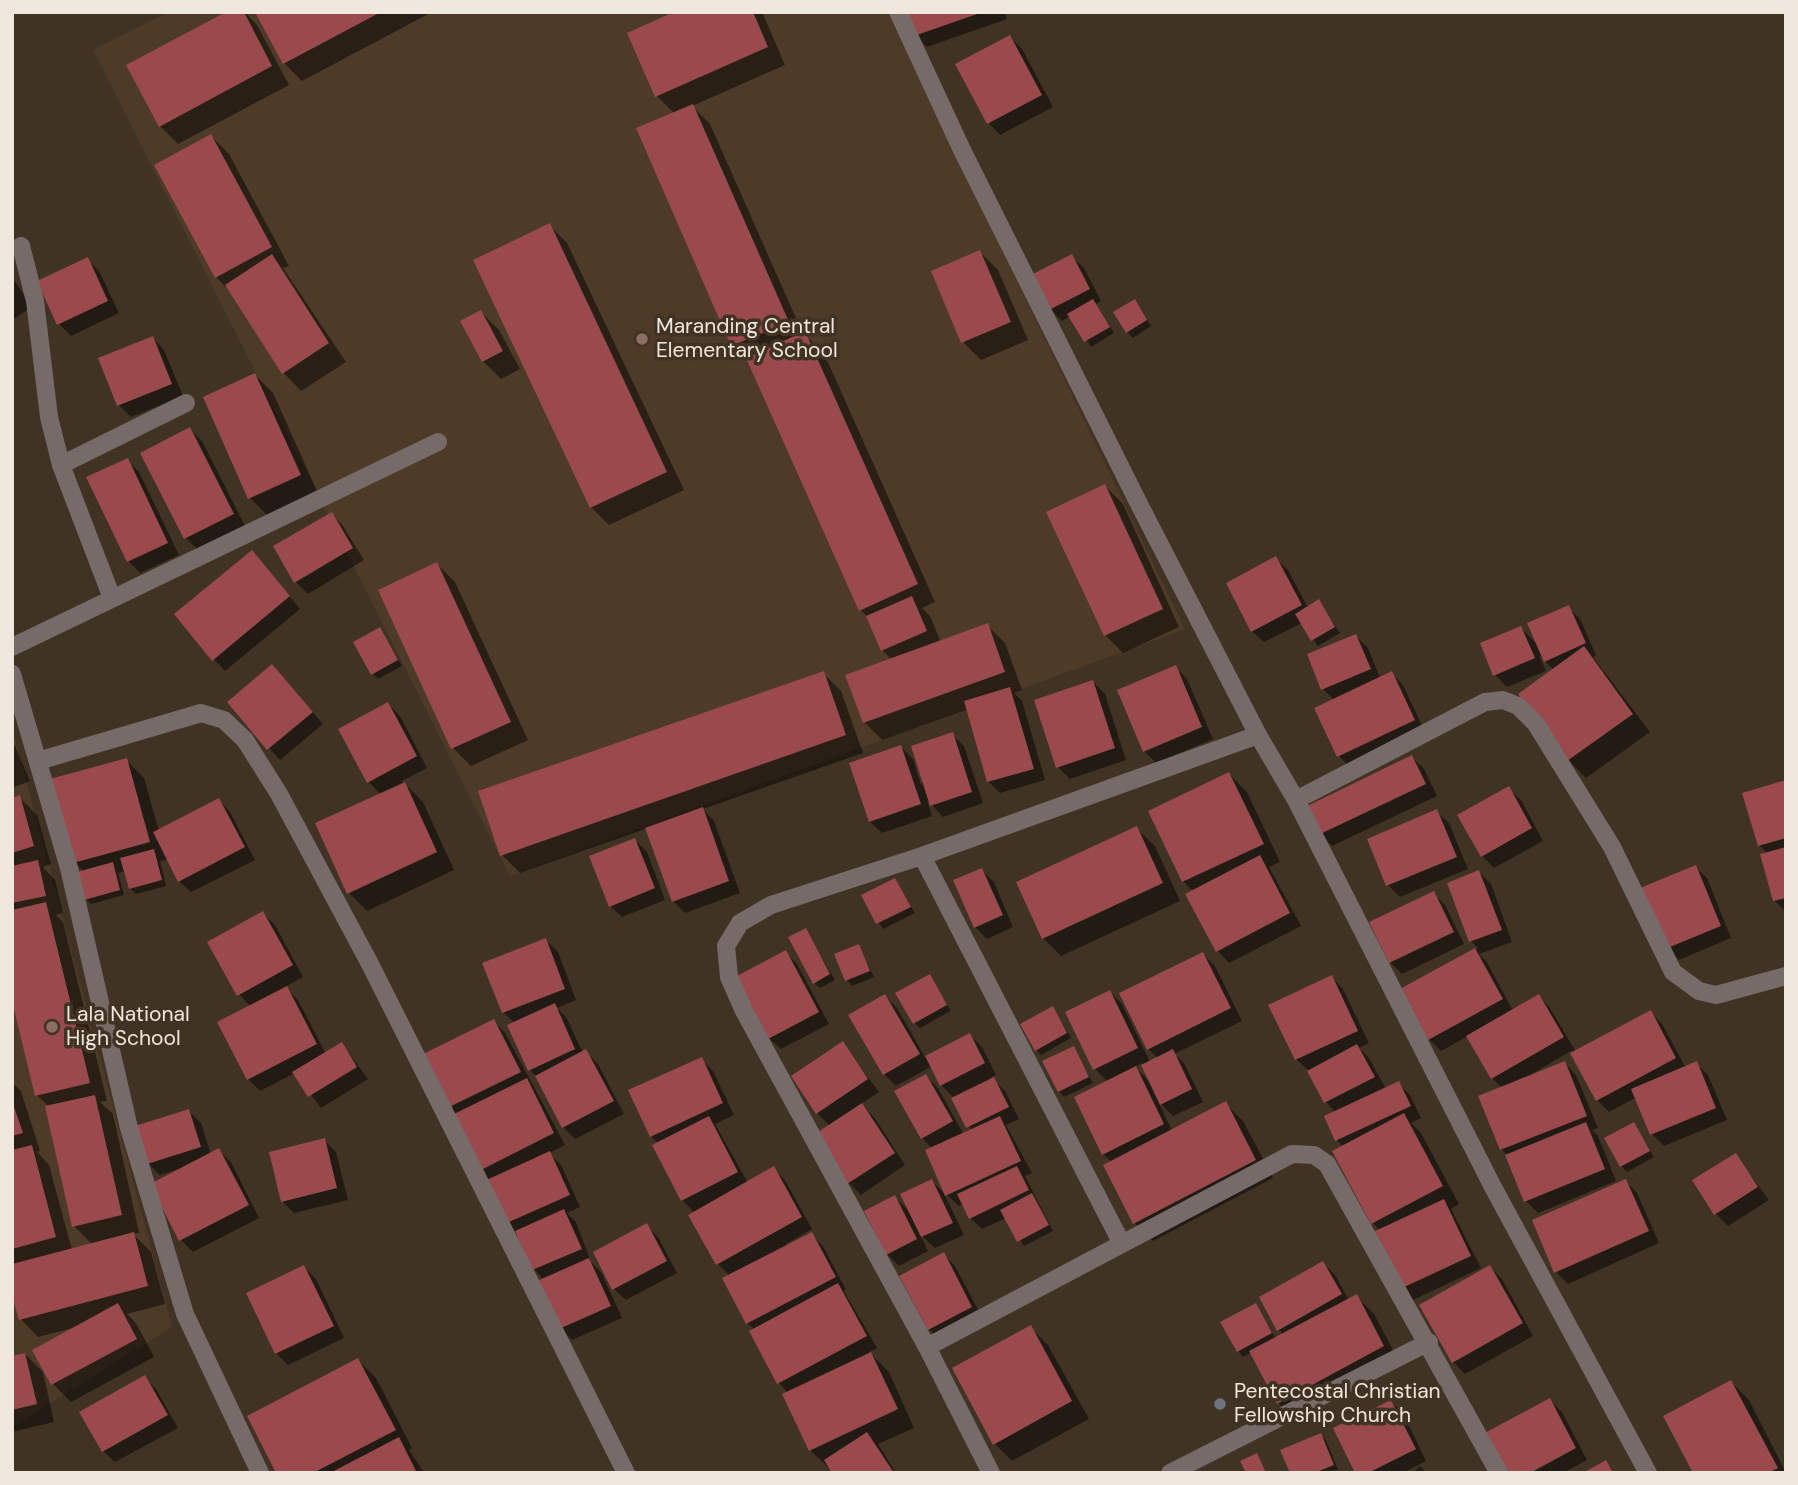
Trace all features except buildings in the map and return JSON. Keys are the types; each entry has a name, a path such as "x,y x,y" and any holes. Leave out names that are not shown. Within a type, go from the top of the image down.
{"street":[{"path":"898,12 968,162 1258,734 1296,800 1494,1189 1648,1473"},
{"path":"21,246 35,301 49,416 61,465 112,598"},
{"path":"61,465 186,403"},
{"path":"12,647 438,442"},
{"path":"12,674 69,868 129,1128 185,1314 260,1473"},
{"path":"1296,800 1485,702 1503,700 1518,706 1536,724 1612,847 1673,972 1699,991 1716,995 1786,976"},
{"path":"38,761 201,713 224,720 245,740 279,794 370,964 626,1473"},
{"path":"991,1473 927,1347 744,1011 729,978 726,946 740,923 771,905 922,856 1258,734"},
{"path":"922,856 1122,1244"},
{"path":"927,1347 1292,1154 1314,1155 1327,1164 1429,1342 1499,1473"},
{"path":"1170,1473 1429,1342"}],"shaded area":[{"name":"Maranding Central Elementary School","path":"169,12 887,12 1185,629 510,876 93,50"},
{"name":"Lala National High School","path":"12,728 172,1327 12,1427"}],"place":[{"name":"Maranding Central Elementary School","path":"642,339"},
{"name":"Lala National High School","path":"52,1027"},
{"name":"Pentecostal Christian Fellowship Church","path":"1220,1404"}]}
